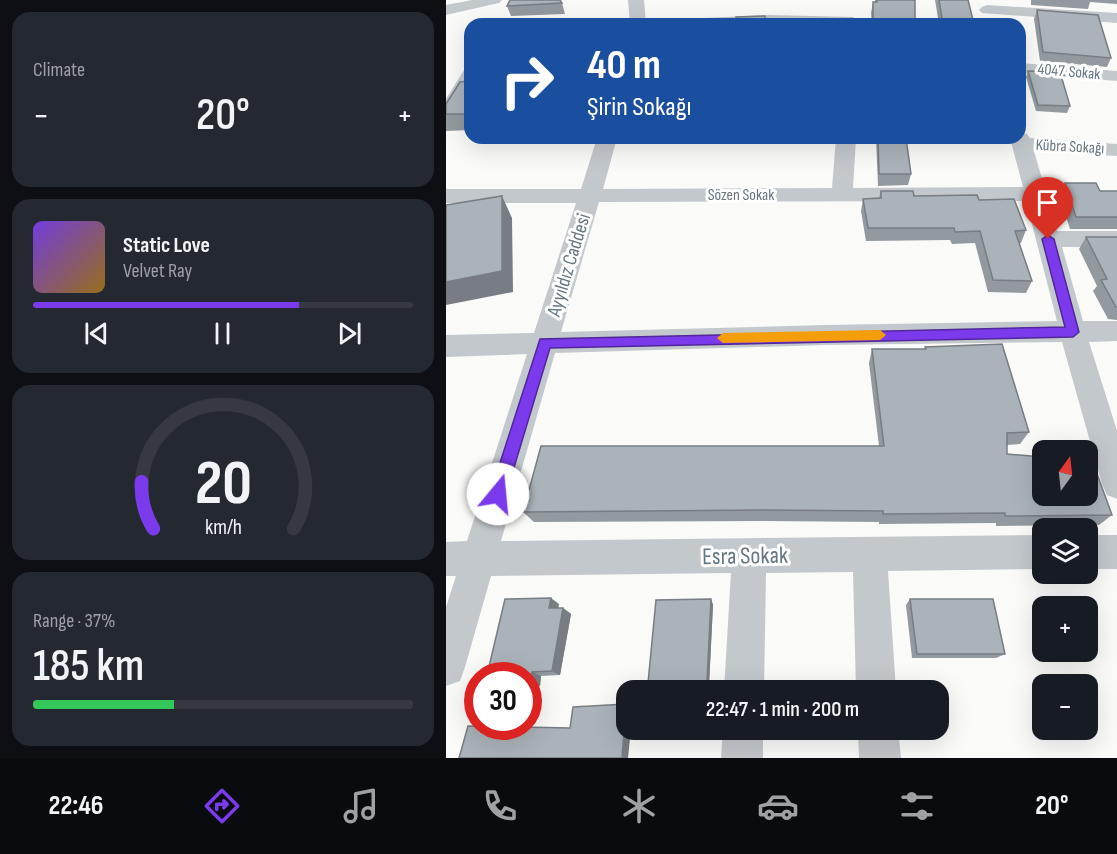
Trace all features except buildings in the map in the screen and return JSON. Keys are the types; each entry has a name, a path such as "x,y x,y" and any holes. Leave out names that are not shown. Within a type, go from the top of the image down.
{"street":[{"path":"446,10 494,8 500,0"},
{"path":"636,0 638,18"},
{"path":"764,0 768,18"},
{"path":"1099,0 1114,17"},
{"path":"987,11 1114,17"},
{"name":"4047. Sokak","path":"1026,68 1118,76"},
{"path":"446,114 464,84"},
{"name":"Kübra Sokağı","path":"1026,141 1118,150"},
{"name":"Ayyıldız Caddesi","path":"446,667 462,559 545,343 605,144"},
{"path":"842,195 846,144"},
{"path":"1022,144 1073,332 1116,473"},
{"name":"Sözen Sokak","path":"446,196 1036,194"},
{"path":"1048,239 1118,239"},
{"path":"446,346 1118,331"},
{"name":"Esra Sokak","path":"462,559 1032,552"},
{"path":"1098,552 1118,552"},
{"path":"870,554 876,680"},
{"path":"744,680 749,556"},
{"path":"742,758 743,740"},
{"path":"879,740 880,758"}],"slow traffic":[{"path":"723,338 880,335"}],"route":[{"path":"498,494 545,343 826,335 1073,332 1048,239"}]}
